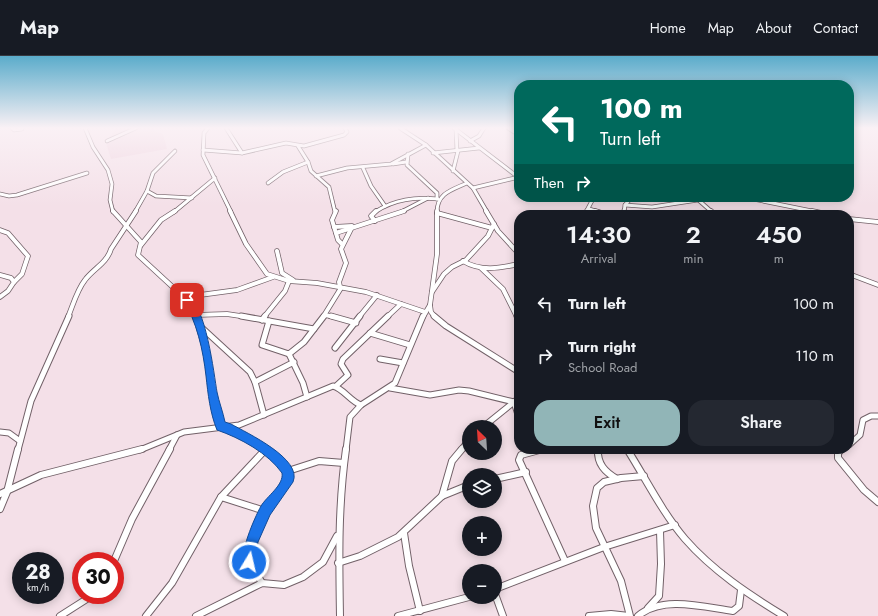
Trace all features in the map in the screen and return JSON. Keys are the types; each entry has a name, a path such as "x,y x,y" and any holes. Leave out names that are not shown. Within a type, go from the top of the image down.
{"street":[{"path":"98,154 108,170 112,184 110,197 113,212 126,227 140,239 141,245"},
{"path":"0,508 8,490 31,401 63,332 80,287 85,279 109,256 111,248 126,227 147,191 156,167 171,154"},
{"path":"205,154 246,244 263,270 273,277 289,282 341,288 377,295 425,312"},
{"path":"303,154 310,169 328,186 336,210 332,218 334,227 338,240 342,244"},
{"path":"408,154 406,162 412,171 438,194 437,254 431,294 431,312 435,318 446,326 514,369"},
{"path":"391,164 408,154"},
{"path":"433,154 473,188 483,203 493,226 514,249"},
{"path":"453,171 457,154"},
{"path":"487,154 514,174 501,182"},
{"path":"268,183 283,172 308,162"},
{"path":"316,176 347,168 363,168 406,162"},
{"path":"363,168 374,191 385,206"},
{"path":"0,194 8,196 17,195 35,188 87,173"},
{"path":"215,178 212,182 201,188 192,198 161,220 141,245 138,252 139,256 187,300 196,315 207,354 212,392 224,427 265,450 281,462 288,471 289,478 265,511 249,553 249,562 262,583"},
{"path":"473,188 514,178"},
{"path":"438,200 447,192 467,183"},
{"path":"147,191 156,196 192,198"},
{"path":"435,191 447,192"},
{"path":"375,221 372,215 385,206 406,198 428,198 438,200"},
{"path":"336,233 404,211 428,198"},
{"path":"592,202 589,209 592,210"},
{"path":"624,210 628,202"},
{"path":"625,205 652,206 674,202"},
{"path":"700,202 709,210"},
{"path":"767,202 807,210"},
{"path":"437,214 451,219 481,222 493,226"},
{"path":"854,220 878,222"},
{"path":"431,294 444,274 463,261 485,240 493,226"},
{"path":"334,227 353,228"},
{"path":"341,288 338,282 346,263 341,253 342,244 353,228"},
{"path":"0,230 8,233 28,256 22,274 8,291 0,297"},
{"path":"277,251 284,275 298,282"},
{"path":"463,261 472,268 514,265"},
{"path":"481,268 503,288 513,308"},
{"path":"0,275 11,278 14,282"},
{"path":"854,276 878,285"},
{"path":"187,300 200,295 237,290 273,277"},
{"path":"262,320 285,291 289,282"},
{"path":"289,354 296,350 314,329 341,288"},
{"path":"335,348 377,295"},
{"path":"0,494 41,475 137,452 177,435 191,431 239,425 336,386 348,375 341,362 401,304"},
{"path":"340,616 338,533 344,463 350,417 361,405 390,388 399,378 410,345 425,312 430,305"},
{"path":"196,315 227,314 314,329"},
{"path":"325,314 356,323"},
{"path":"269,321 262,345 289,354 303,383 307,397"},
{"path":"200,326 237,358 250,372 255,382 264,415"},
{"path":"370,333 410,345"},
{"path":"380,359 403,363"},
{"path":"255,382 294,362"},
{"path":"336,386 351,402 361,405"},
{"path":"390,388 430,395 459,390 514,399"},
{"path":"491,420 514,402"},
{"path":"854,440 860,435 863,420 871,416 878,416"},
{"path":"0,432 9,433 20,441"},
{"path":"118,552 132,519 177,435"},
{"path":"442,496 452,461 462,449"},
{"path":"146,616 172,583 221,497 265,450"},
{"path":"523,454 519,458 535,489 548,529 564,561"},
{"path":"598,454 598,458 603,468 608,474 617,479"},
{"path":"630,454 675,525 710,564 741,590 784,616"},
{"path":"838,454 838,458 864,490 878,502"},
{"path":"288,471 319,461 344,463"},
{"path":"502,477 526,472"},
{"path":"589,616 611,614 629,616 625,605 621,582 604,547 593,516 592,504 599,485 617,479 644,476"},
{"path":"338,562 366,554 376,547 404,533 442,496 462,488"},
{"path":"221,497 265,511"},
{"path":"502,586 536,574 564,561 675,525"},
{"path":"638,616 659,596 661,564 660,531"},
{"path":"196,616 262,583 271,583 284,586 303,577 323,562 338,533"},
{"path":"404,533 409,566 420,610"},
{"path":"646,609 658,606 679,606 708,613 733,611 737,609 741,590"},
{"path":"398,616 462,599"},
{"path":"60,616 79,604"},
{"path":"498,604 502,616"}],"shaded area":[{"path":"109,154 138,154 111,159"}],"route":[{"path":"187,300 194,309 202,332 211,376 212,392 221,427 227,427 274,455 288,471 289,478 285,485 265,511 252,542 249,553 249,562"}]}
